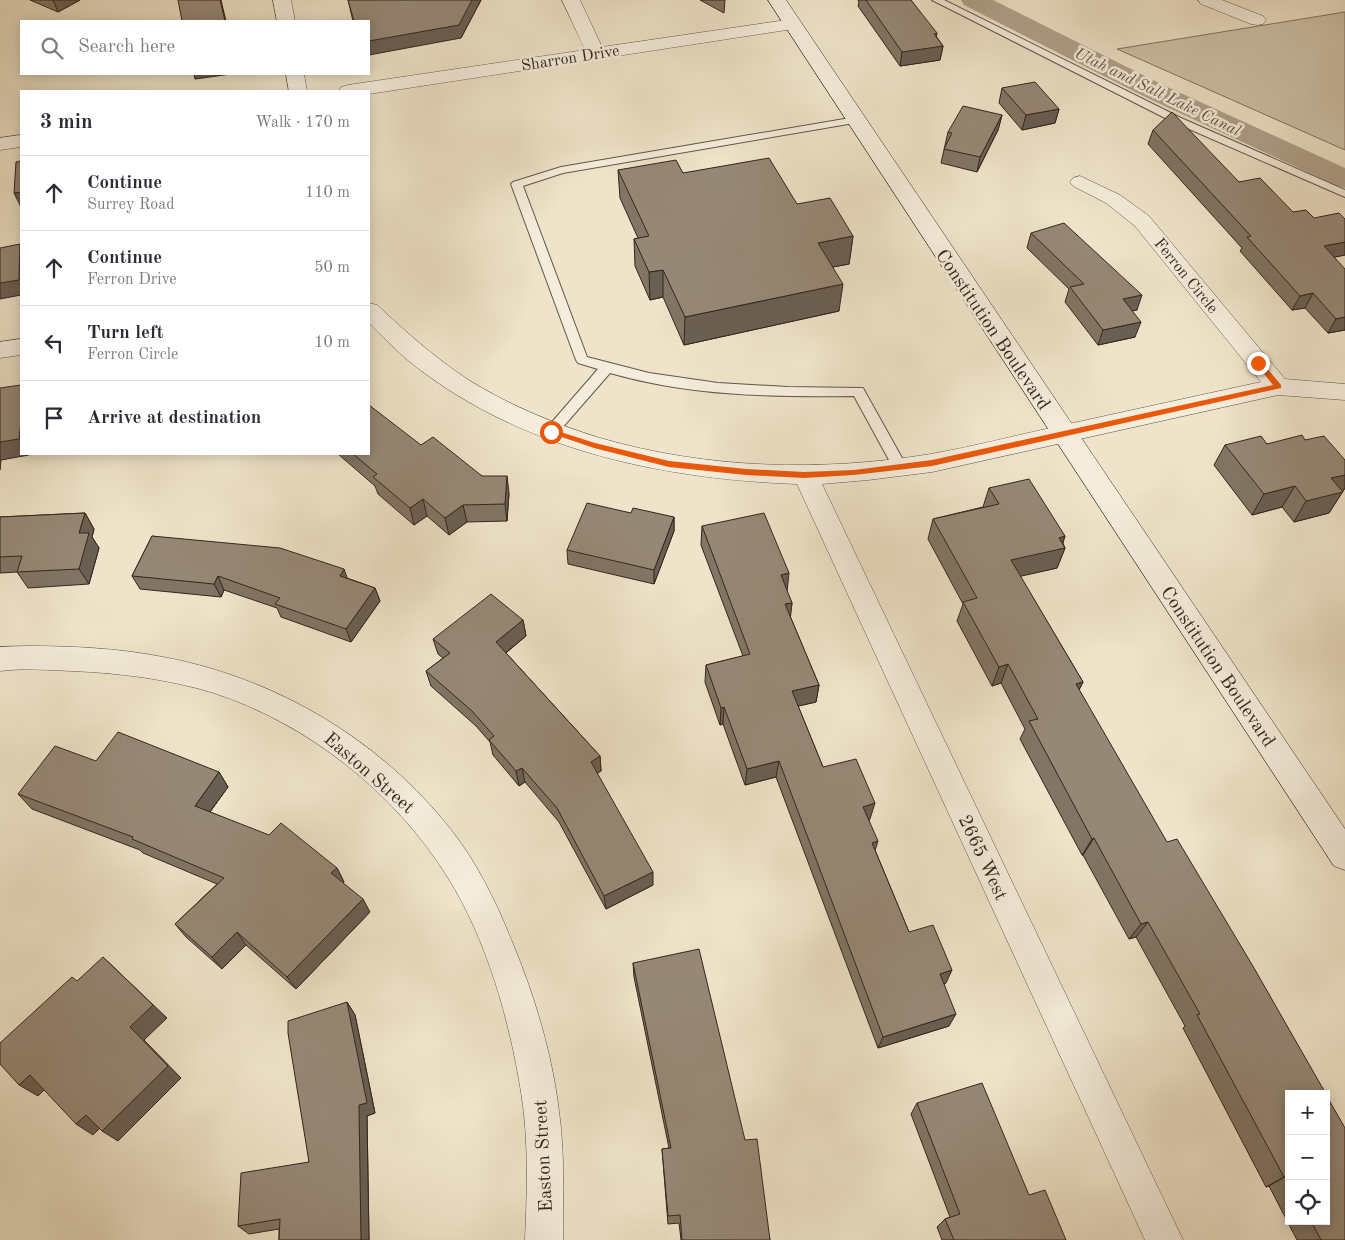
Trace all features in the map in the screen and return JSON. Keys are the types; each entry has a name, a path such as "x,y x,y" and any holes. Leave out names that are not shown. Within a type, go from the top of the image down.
{"street":[{"path":"282,0 286,20"},
{"path":"571,0 596,54"},
{"name":"Constitution Boulevard","path":"777,0 1345,856"},
{"path":"1207,0 1257,20"},
{"name":"Sharron Drive","path":"355,90 793,24"},
{"path":"295,75 298,90"},
{"path":"0,144 20,141"},
{"name":"Ferron Circle","path":"1080,182 1113,199 1142,221 1278,387"},
{"path":"370,311 390,334 447,378 495,406 551,432 594,446 669,464 746,472 804,475 932,463 1064,432 1278,387 1345,392"},
{"path":"0,350 20,346"},
{"name":"2665 West","path":"804,475 1164,1240"},
{"name":"Easton Street","path":"0,659 74,658 140,663 207,678 267,700 325,731 387,781 416,810 442,842 471,887 494,937 514,992 539,1092 544,1135 544,1240"}],"lane":[{"path":"937,0 1177,120 1345,194"},
{"path":"856,120 561,170 517,184 582,360 606,368 690,385 746,391 858,391 900,467"},
{"path":"551,432 606,368"}],"shaded area":[{"path":"1345,12 1345,150 1117,49"}],"building":[{"path":"178,0 220,0 225,20 182,20"},
{"path":"348,0 472,0 459,25 370,41 370,20 354,20"},
{"path":"866,0 911,0 937,33 934,34 943,46 902,52"},
{"path":"1035,82 1059,109 1026,115 1002,88"},
{"path":"963,106 1002,115 980,157 944,149 952,133 948,132"},
{"path":"1172,112 1239,182 1260,178 1293,212 1306,210 1314,218 1339,213 1345,219 1345,242 1324,246 1345,269 1345,317 1336,319 1313,293 1300,296 1247,237 1251,236 1153,130"},
{"path":"769,158 797,204 830,198 853,236 818,243 843,284 685,317 663,270 649,272 634,239 649,236 618,170 676,160 683,173"},
{"path":"20,161 20,192 14,193 16,162"},
{"path":"1064,223 1142,295 1123,299 1141,322 1103,330 1070,287 1084,284 1031,233"},
{"path":"20,244 19,280 0,283 0,248"},
{"path":"20,385 19,439 0,442 0,388"},
{"path":"370,406 421,445 433,437 482,476 507,476 505,504 463,505 445,518 423,499 410,508 373,477 377,474 354,455 370,455"},
{"path":"1302,435 1305,440 1324,436 1345,460 1345,475 1331,478 1343,492 1306,501 1295,486 1264,494 1225,445 1261,436 1267,444"},
{"path":"1029,479 1065,536 1059,538 1065,548 1011,560 1083,682 1076,684 1167,842 1177,839 1324,1090 1285,1090 1284,1177 1197,1015 1200,1014 1148,922 1141,924 1094,838 1092,839 1029,721 1038,719 1008,664 999,667 963,602 977,598 933,519 999,504 989,488"},
{"path":"587,503 631,513 633,508 674,517 654,570 567,550"},
{"path":"85,513 79,533 89,533 79,569 17,572 22,556 0,557 0,517"},
{"path":"764,513 789,573 781,575 792,603 785,604 819,685 792,691 823,767 856,759 875,803 863,807 878,841 872,843 909,932 933,925 952,970 940,974 956,1014 883,1037 779,761 747,769 724,707 721,708 706,665 750,654 702,526"},
{"path":"152,536 280,548 344,569 340,576 375,588 346,629 275,604 280,598 218,576 214,584 132,576"},
{"path":"491,594 523,620 496,642 600,756 591,762 653,872 604,896 557,808 522,768 516,771 489,740 494,736 472,711 426,671 450,653 433,639"},
{"path":"118,732 219,772 195,806 269,835 281,823 337,868 331,873 363,899 287,977 237,932 212,957 175,924 224,878 132,839 133,837 18,794 55,746 96,761"},
{"path":"699,949 745,1140 757,1139 770,1240 682,1240 680,1215 668,1216 662,1149 671,1148 633,963"},
{"path":"103,957 153,1005 130,1027 168,1066 102,1131 86,1115 76,1124 30,1075 19,1085 0,1064 0,1043 72,977 77,981"},
{"path":"347,1002 367,1103 359,1105 361,1240 279,1240 280,1219 238,1226 241,1173 309,1162 288,1033 288,1021"},
{"path":"982,1083 1029,1195 1045,1190 1066,1240 954,1240 945,1219 960,1214 917,1103"},
{"path":"1330,1102 1345,1128 1345,1240 1321,1240 1313,1225 1330,1225"}],"waterway":[{"name":"Utah and Salt Lake Canal","path":"973,0 1152,90 1345,179"}],"route":[{"path":"551,432 594,446 669,464 746,472 804,475 854,472 932,463 1064,432 1278,387 1258,363"}]}
